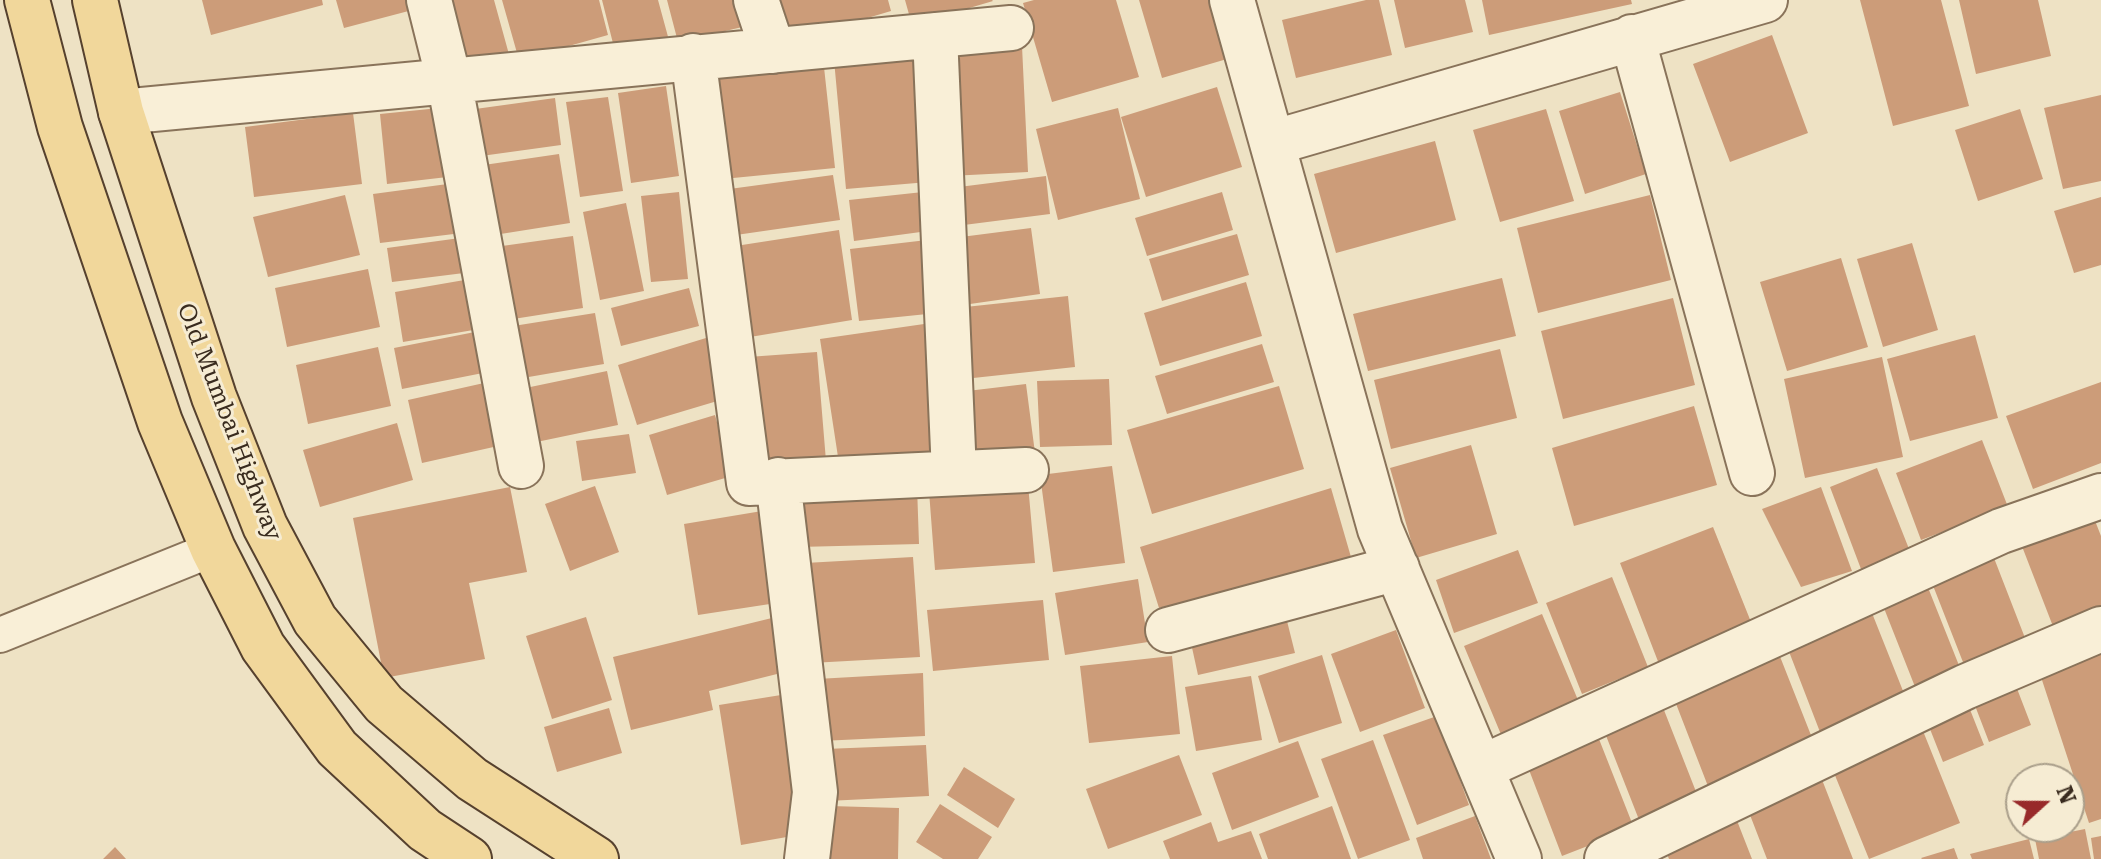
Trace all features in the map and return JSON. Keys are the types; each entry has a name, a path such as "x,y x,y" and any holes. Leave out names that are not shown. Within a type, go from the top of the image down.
{"main road":[{"path":"27,0 60,127 160,422 213,549 263,647 337,748 425,830 469,859"},
{"name":"Old Mumbai Highway","path":"95,0 121,112 214,397 265,526 315,620 395,714 472,779 596,859"}],"street":[{"path":"429,0 449,80 521,466"},
{"path":"756,0 773,51"},
{"path":"1232,0 1380,529 1483,767 1519,859"},
{"path":"1272,143 1765,0"},
{"path":"121,112 1011,28"},
{"path":"935,35 954,473"},
{"path":"1632,37 1752,473"},
{"path":"693,56 749,483 1026,470"},
{"path":"778,480 815,792 807,859"},
{"path":"1483,767 2001,531 2101,496"},
{"path":"1168,630 1397,568"},
{"path":"1607,859 1965,687 2101,629"}],"lane":[{"path":"0,635 213,549"}],"building":[{"path":"202,0 322,0 323,5 211,35"},
{"path":"336,0 418,0 420,8 344,28"},
{"path":"436,0 494,0 510,58 456,73"},
{"path":"502,0 599,0 608,35 519,60"},
{"path":"602,0 658,0 670,44 617,59"},
{"path":"667,0 745,0 751,25 678,42"},
{"path":"778,0 888,0 891,11 790,41"},
{"path":"905,0 992,0 993,1 912,25"},
{"path":"1034,0 1116,0 1139,77 1052,102 1023,3"},
{"path":"1139,0 1210,0 1227,59 1162,78"},
{"path":"1366,0 1379,0 1392,55 1296,78 1282,20"},
{"path":"1394,0 1465,0 1473,32 1405,48"},
{"path":"1482,0 1631,0 1632,4 1489,35"},
{"path":"1860,0 1941,0 1969,106 1893,126"},
{"path":"1959,0 2038,0 2051,56 1976,74"},
{"path":"1772,35 1808,133 1730,162 1693,64"},
{"path":"1022,46 1028,172 950,176 943,50"},
{"path":"927,52 940,181 846,189 834,60"},
{"path":"823,58 835,168 723,179 712,69"},
{"path":"666,86 679,176 631,183 618,93"},
{"path":"1217,87 1242,167 1146,197 1121,117"},
{"path":"1620,92 1646,174 1585,194 1559,111"},
{"path":"2101,95 2101,181 2063,189 2044,108"},
{"path":"608,97 623,191 580,197 566,102"},
{"path":"555,98 561,145 474,157 468,110"},
{"path":"449,107 456,176 387,184 380,114"},
{"path":"1118,108 1140,199 1058,220 1036,129"},
{"path":"1546,109 1574,201 1500,222 1473,130"},
{"path":"2020,109 2043,179 1978,201 1955,130"},
{"path":"353,113 362,184 254,197 245,127"},
{"path":"1435,141 1456,220 1336,253 1314,174"},
{"path":"559,154 570,223 488,236 477,166"},
{"path":"833,175 840,220 729,236 722,190"},
{"path":"1046,176 1050,214 956,226 951,188"},
{"path":"455,183 462,233 380,243 373,194"},
{"path":"679,192 688,279 651,282 641,196"},
{"path":"923,192 928,231 854,241 849,200"},
{"path":"1222,192 1233,230 1147,256 1135,218"},
{"path":"345,195 360,255 268,277 253,217"},
{"path":"1650,195 1671,280 1538,313 1517,228"},
{"path":"2101,197 2101,265 2074,273 2054,211"},
{"path":"626,203 644,291 600,300 583,212"},
{"path":"1031,228 1040,294 970,304 961,237"},
{"path":"839,230 852,320 744,338 729,247"},
{"path":"1237,234 1249,275 1162,301 1149,259"},
{"path":"573,236 583,308 507,320 495,247"},
{"path":"460,238 464,273 392,282 387,248"},
{"path":"927,240 937,313 859,321 850,249"},
{"path":"1912,243 1938,330 1883,347 1857,259"},
{"path":"1841,258 1868,347 1787,371 1760,282"},
{"path":"368,269 380,327 287,347 275,288"},
{"path":"476,278 485,328 403,342 395,292"},
{"path":"1502,278 1516,336 1368,371 1353,314"},
{"path":"1246,282 1262,336 1160,366 1144,313"},
{"path":"689,288 699,326 621,346 611,308"},
{"path":"1068,296 1075,367 964,379 956,308"},
{"path":"1673,298 1695,385 1563,419 1541,331"},
{"path":"595,313 604,364 517,379 507,327"},
{"path":"931,323 951,453 840,470 820,339"},
{"path":"485,330 493,371 402,389 394,348"},
{"path":"1975,335 1998,418 1910,441 1887,359"},
{"path":"706,338 724,399 637,425 618,365"},
{"path":"1262,344 1274,382 1167,414 1155,376"},
{"path":"378,347 391,406 308,424 296,365"},
{"path":"1500,349 1517,418 1391,449 1374,380"},
{"path":"817,352 826,461 757,467 748,357"},
{"path":"1882,357 1903,457 1805,478 1784,379"},
{"path":"607,371 618,425 527,444 516,390"},
{"path":"1109,379 1112,445 1040,447 1037,381"},
{"path":"493,381 507,444 422,463 408,400"},
{"path":"2101,382 2101,463 2033,489 2006,416"},
{"path":"1026,384 1035,453 963,462 959,392"},
{"path":"1279,386 1304,469 1152,514 1127,430"},
{"path":"1694,406 1717,485 1574,526 1552,448"},
{"path":"715,415 732,476 667,495 649,435"},
{"path":"397,423 413,480 320,507 303,450"},
{"path":"629,434 636,473 582,481 576,441"},
{"path":"1982,440 2008,507 1921,540 1896,473"},
{"path":"1471,445 1497,534 1416,558 1390,468"},
{"path":"1112,466 1125,563 1053,572 1040,475"},
{"path":"1877,468 1913,559 1864,577 1830,487"},
{"path":"1028,484 1035,563 935,570 929,491"},
{"path":"595,486 619,552 570,571 545,504"},
{"path":"917,486 919,544 798,547 796,489"},
{"path":"510,487 527,572 469,583 485,659 384,678 353,518"},
{"path":"1821,487 1852,571 1801,587 1762,509"},
{"path":"1331,488 1353,564 1159,608 1140,547"},
{"path":"2090,508 2101,536 2101,610 2054,629 2018,536"},
{"path":"768,510 783,602 698,615 684,524"},
{"path":"1713,527 1753,627 1659,664 1620,563"},
{"path":"1518,550 1538,603 1454,633 1436,580"},
{"path":"913,557 920,657 811,663 805,563"},
{"path":"1994,558 2032,656 1970,680 1932,583"},
{"path":"1923,575 1966,683 1921,702 1878,593"},
{"path":"1612,577 1648,667 1582,694 1546,603"},
{"path":"1138,579 1148,642 1065,655 1055,593"},
{"path":"1043,600 1049,660 933,671 927,610"},
{"path":"1868,603 1911,711 1825,745 1783,636"},
{"path":"1542,614 1583,712 1505,744 1464,646"},
{"path":"780,616 793,670 709,691 713,710 631,730 613,657"},
{"path":"586,617 612,700 552,719 526,636"},
{"path":"1287,621 1295,653 1198,675 1191,643"},
{"path":"1396,630 1425,708 1360,732 1331,654"},
{"path":"1779,654 1818,753 1711,794 1673,696"},
{"path":"2101,654 2101,819 2089,823 2085,811 2085,763 2069,763 2040,674"},
{"path":"1322,655 1342,723 1279,743 1258,676"},
{"path":"1172,656 1180,734 1089,743 1080,666"},
{"path":"923,673 925,736 821,741 817,679"},
{"path":"1251,676 1262,740 1196,751 1185,687"},
{"path":"2016,686 2031,725 1989,742 1974,703"},
{"path":"781,695 804,834 741,845 719,705"},
{"path":"1662,705 1704,812 1645,835 1603,728"},
{"path":"1969,707 1984,745 1943,762 1928,724"},
{"path":"609,708 622,753 557,772 544,727"},
{"path":"1437,716 1469,805 1417,825 1383,735"},
{"path":"1923,731 1960,823 1869,859 1832,768"},
{"path":"1597,734 1634,828 1562,856 1526,762"},
{"path":"1373,740 1410,840 1358,859 1321,759"},
{"path":"1298,741 1319,797 1232,830 1212,773"},
{"path":"926,745 929,796 827,801 825,749"},
{"path":"1179,755 1202,815 1108,849 1086,789"},
{"path":"964,767 1015,799 998,828 947,795"},
{"path":"1819,772 1853,859 1767,859 1745,802"},
{"path":"940,804 992,837 978,859 943,859 916,842"},
{"path":"830,806 899,808 898,859 829,859"},
{"path":"1332,806 1351,859 1268,859 1259,834"},
{"path":"1734,813 1752,859 1669,859 1662,842"},
{"path":"1475,816 1491,859 1423,859 1416,838"},
{"path":"1211,822 1218,842 1251,831 1262,859 1170,859 1163,841"},
{"path":"2085,829 2091,859 2039,859 2036,843 2085,843"},
{"path":"2101,836 2101,859 2094,859 2091,838"},
{"path":"2013,843 2030,843 2034,859 1972,859 1970,854"},
{"path":"115,847 126,859 103,859"},
{"path":"1954,848 1958,859 1921,858"}]}
